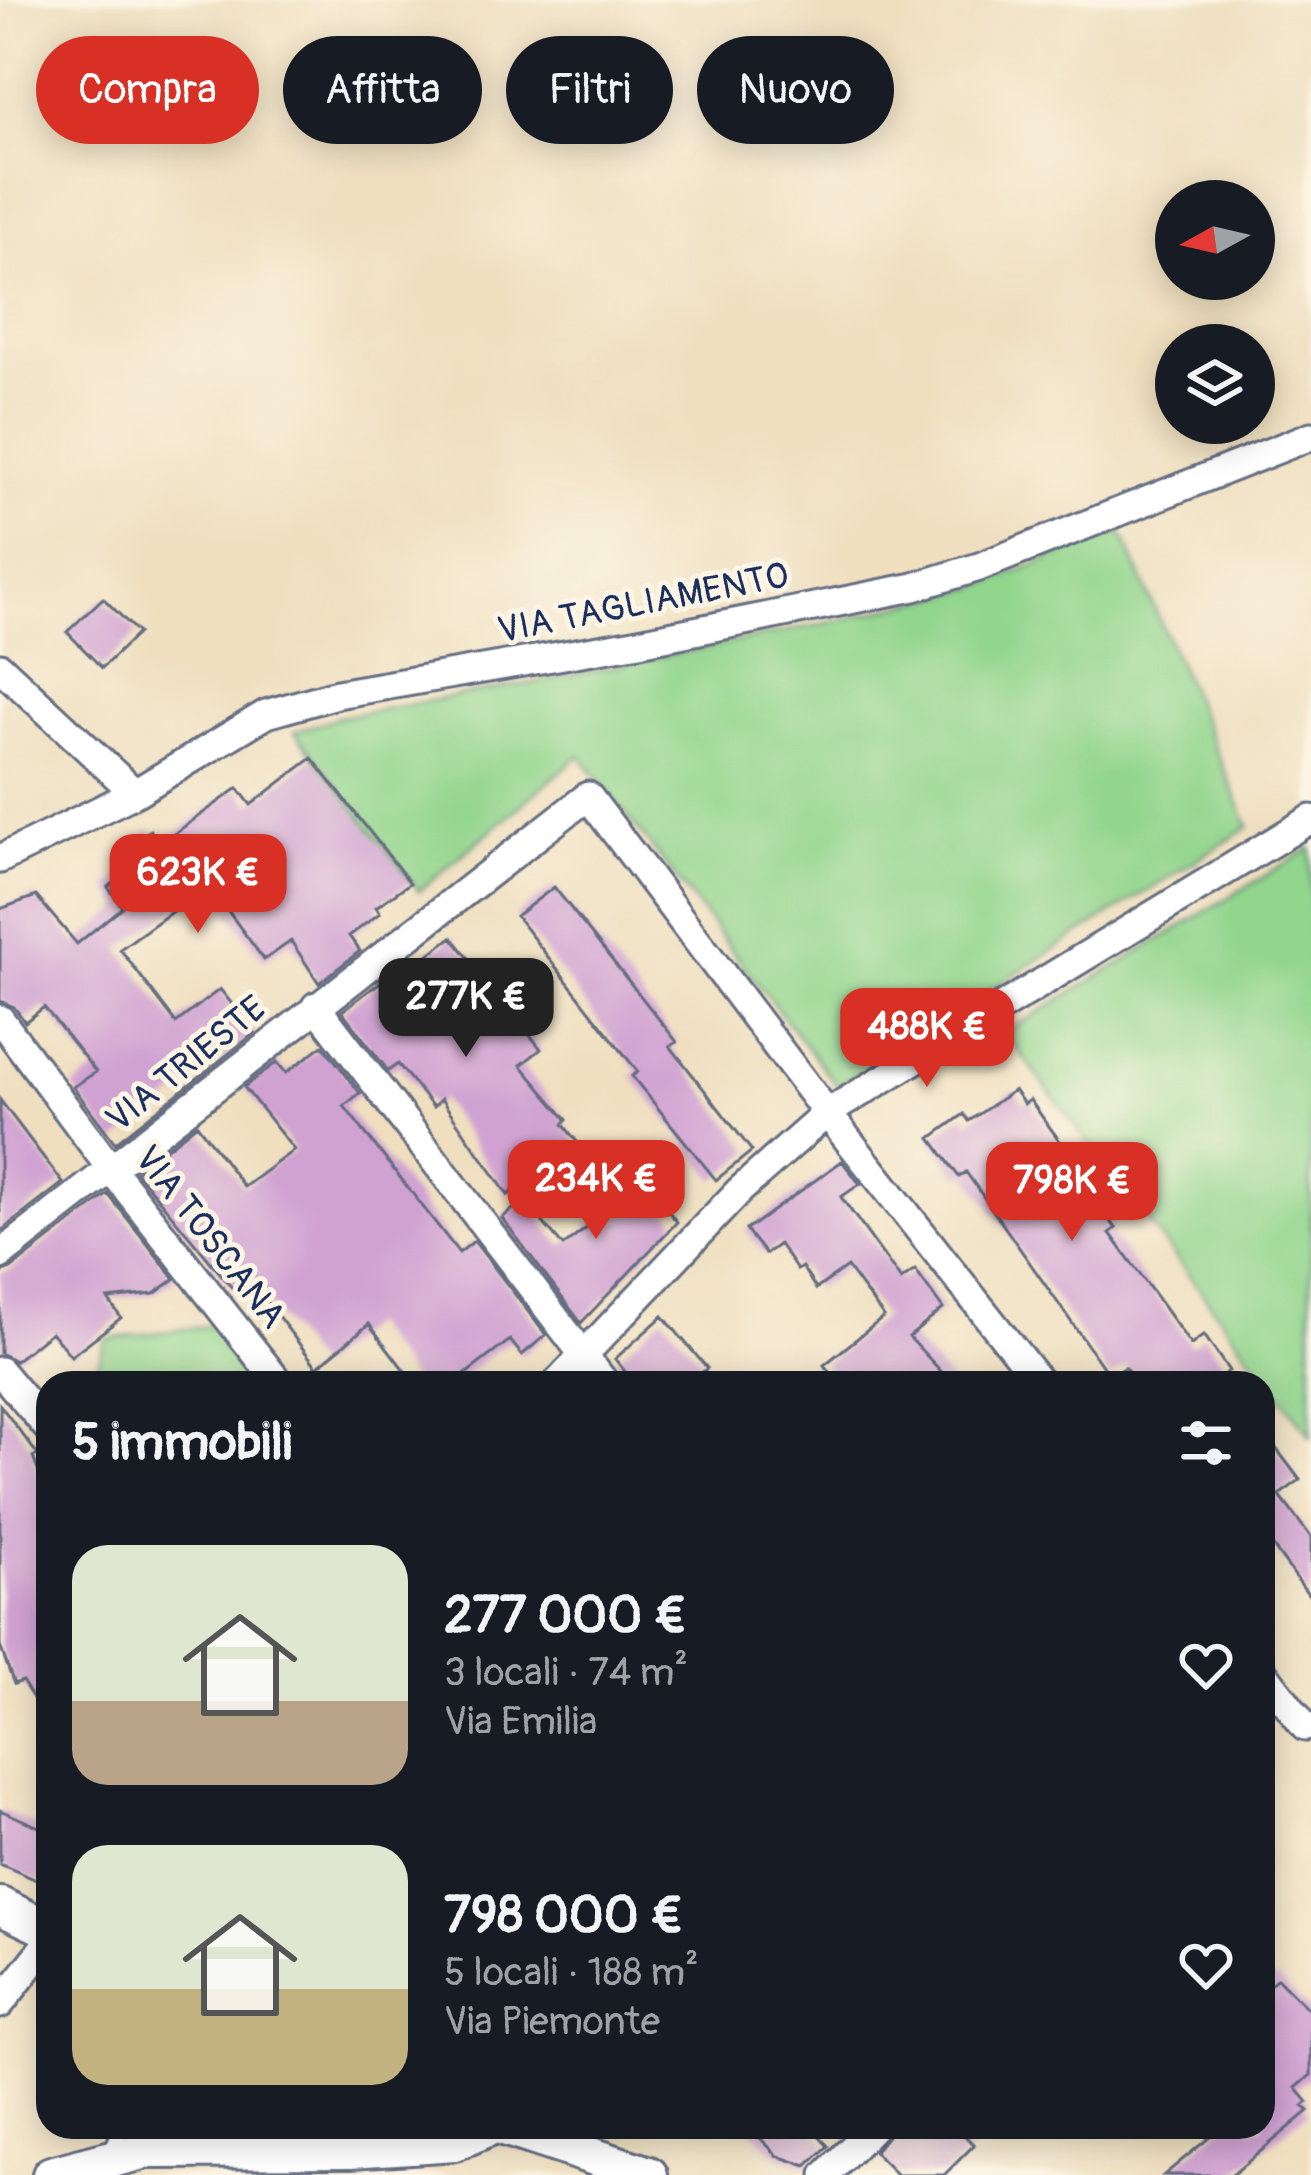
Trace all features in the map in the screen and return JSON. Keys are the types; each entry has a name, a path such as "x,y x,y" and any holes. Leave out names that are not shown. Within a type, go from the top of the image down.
{"street":[{"name":"VIA TAGLIAMENTO","path":"0,859 135,793 266,714 337,694 634,643 914,587 1311,436"},
{"path":"0,667 135,793"},
{"name":"VIA TRIESTE","path":"0,1256 588,796 827,1113"},
{"path":"566,1371 739,1191 827,1113 1311,819"},
{"path":"316,1006 594,1371"},
{"name":"VIA TOSCANA","path":"0,1018 270,1371"},
{"path":"827,1113 1031,1371"},
{"path":"0,1371 36,1414"},
{"path":"1275,1688 1305,1727"},
{"path":"0,1906 36,1923"},
{"path":"0,2004 36,1958"},
{"path":"51,2175 146,2150 351,2149 462,2139"},
{"path":"540,2139 649,2175"},
{"path":"826,2175 861,2139"}],"lane":[{"path":"106,2161 116,2139"}],"green space":[{"path":"1121,531 1249,827 837,1086 580,755 419,891 295,732 339,717 818,625 975,588"},
{"path":"1311,848 1311,1436 1275,1389 1275,1371 1262,1371 1005,1033"},
{"path":"216,1325 250,1371 95,1371 106,1339"}],"building":[{"path":"103,598 138,633 102,668 67,632"},
{"path":"312,758 410,883 376,907 380,913 349,936 360,951 319,983 291,941 264,960 209,885 120,949 176,1023 220,989 255,1033 115,1143 73,1087 96,1072 44,1007 25,1022 14,1007 0,1001 0,909 36,896 77,944 122,907 108,887 136,867 124,849 150,830 160,844 238,788 251,805"},
{"path":"554,887 677,1042 670,1046 752,1151 716,1180 632,1076 638,1072 516,916"},
{"path":"452,937 541,1049 521,1065 567,1120 563,1124 577,1142 508,1195 441,1099 433,1107 398,1064 388,1071 342,1011"},
{"path":"323,1045 360,1093 344,1106 459,1253 474,1241 546,1335 522,1355 510,1340 470,1371 405,1371 369,1324 317,1367 254,1285 239,1296 136,1172 197,1124 244,1187 294,1150 244,1087 277,1062 286,1073"},
{"path":"1014,1090 1024,1104 1030,1100 1075,1162 1068,1167 1116,1228 1110,1233 1191,1345 1204,1335 1229,1371 1128,1371 1125,1367 1106,1371 966,1172 959,1177 931,1138 964,1114 969,1121"},
{"path":"0,1100 63,1183 0,1232"},
{"path":"627,1160 677,1222 581,1323 502,1218 524,1200 563,1246 620,1203 601,1179"},
{"path":"842,1161 860,1184 841,1197 901,1280 915,1270 943,1309 909,1337 941,1371 829,1371 824,1365 884,1317 847,1267 816,1289 779,1244 765,1254 746,1230"},
{"path":"108,1194 175,1279 154,1294 108,1299 121,1318 71,1356 51,1332 15,1361 0,1353 0,1273"},
{"path":"663,1316 707,1368 624,1371 615,1359"},
{"path":"0,1405 36,1452 36,1703 22,1681 14,1684 0,1646"},
{"path":"1275,1447 1300,1480 1279,1495 1311,1537 1311,1598 1275,1549"},
{"path":"0,1810 36,1826 36,1880 0,1864"},
{"path":"1275,1980 1311,2012 1311,2075 1296,2088 1309,2111 1232,2175 1164,2175 1208,2139 1275,2139"},
{"path":"761,2139 821,2139 828,2146 807,2166 778,2156"},
{"path":"884,2139 968,2139 974,2145 944,2175 897,2175 874,2152"}]}
